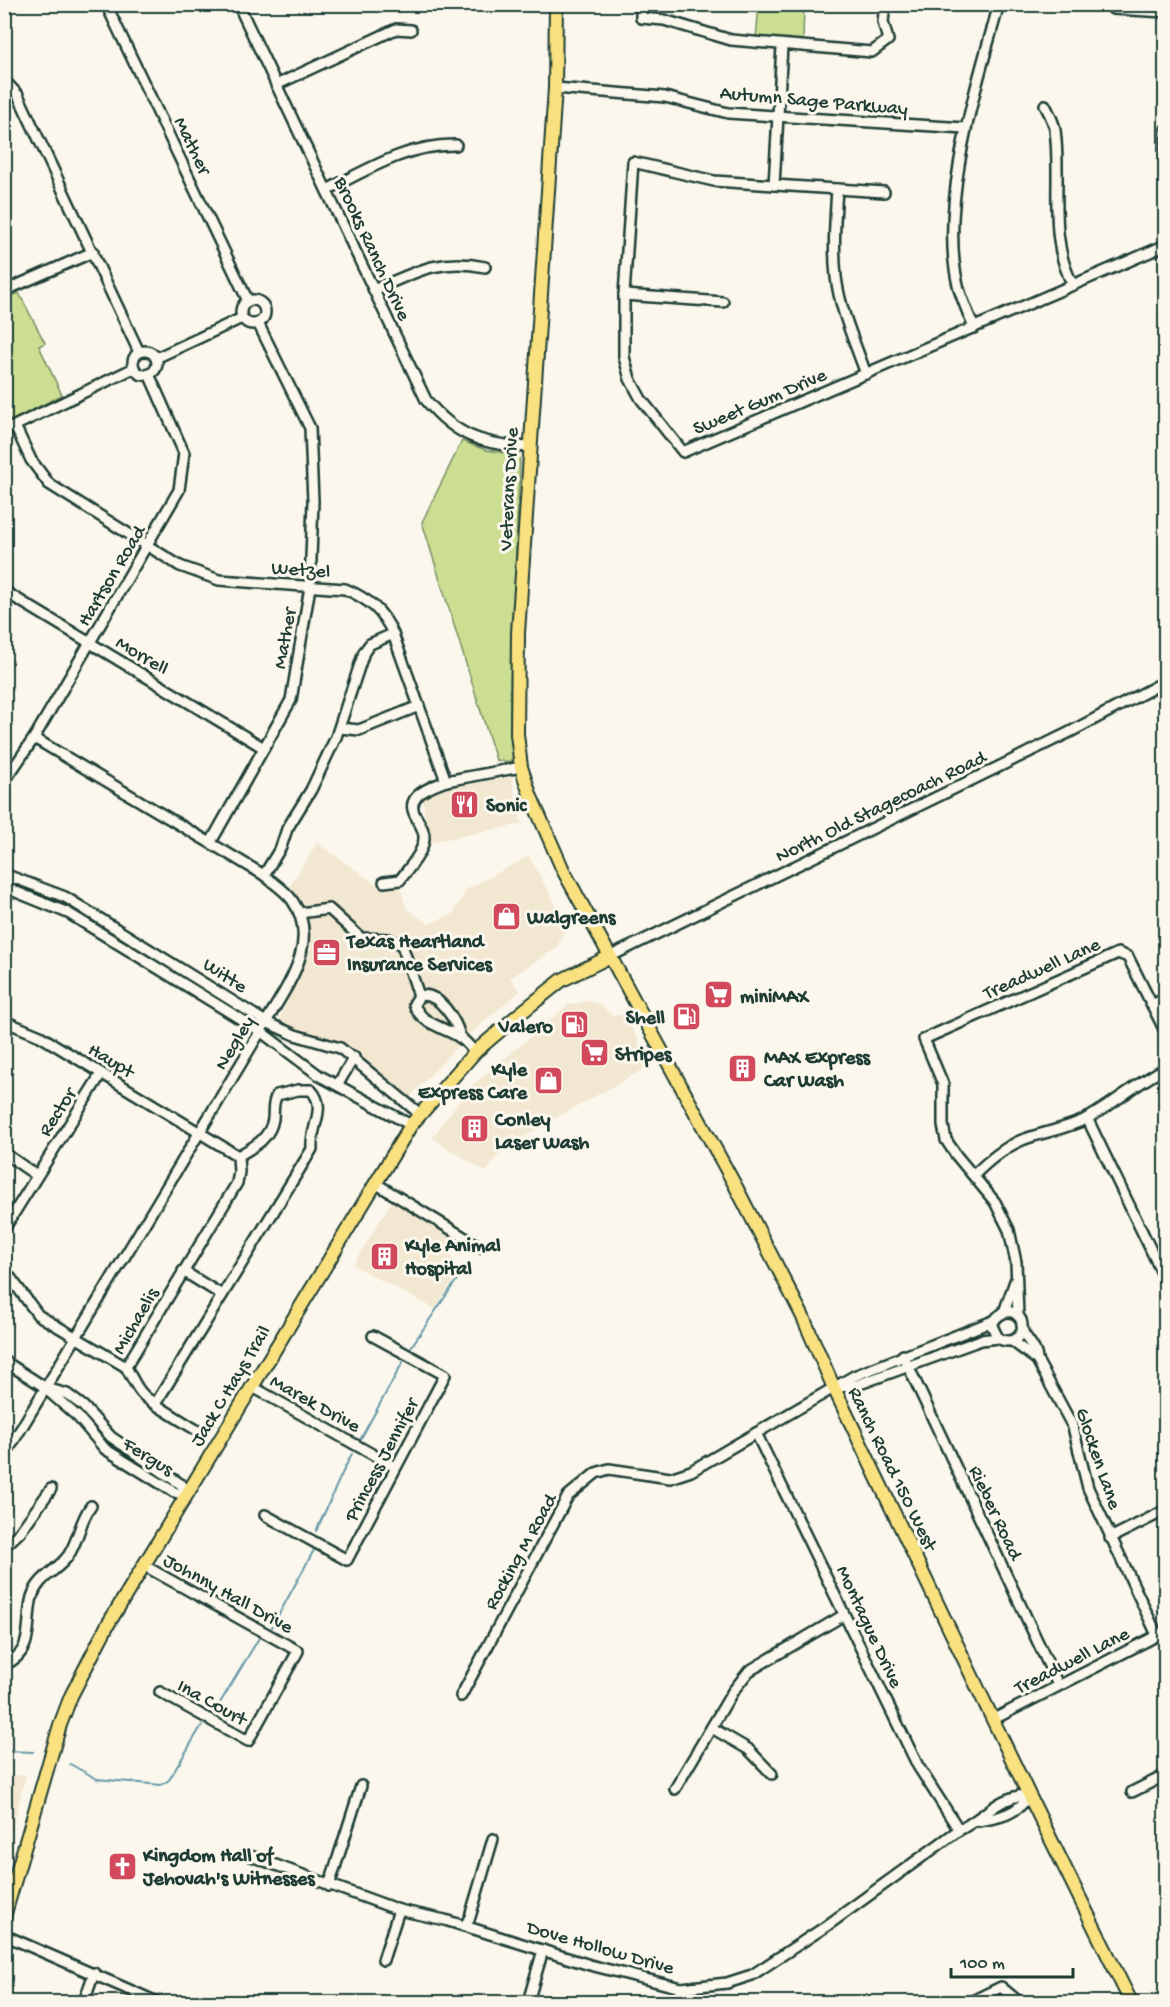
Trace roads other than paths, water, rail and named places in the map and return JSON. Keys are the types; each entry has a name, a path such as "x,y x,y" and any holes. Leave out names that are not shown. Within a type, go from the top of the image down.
{"main road":[{"name":"Veterans Drive","path":"556,4 555,88 518,633 517,734 521,767 531,798 563,870 609,957"},
{"name":"Jack C Hays Trail","path":"4,1917 40,1788 71,1696 107,1626 143,1565 411,1125 475,1052 562,980 609,957"},
{"name":"Ranch Road 150 West","path":"609,957 736,1187 802,1315 834,1388 1131,2002"}],"street":[{"name":"Mather","path":"106,4 248,301"},
{"name":"Brooks Ranch Drive","path":"238,4 416,382 439,415 450,426 484,442 529,447"},
{"path":"641,4 641,18 664,20 731,40 872,52 888,40 883,22 885,4"},
{"path":"974,327 959,288 953,250 954,214 965,128 999,4"},
{"path":"1114,4 1113,9 1166,12"},
{"path":"276,85 396,28 411,30"},
{"path":"774,185 782,46"},
{"path":"4,80 18,95 139,352"},
{"name":"Autumn Sage Parkway","path":"555,88 665,97 728,113 965,128"},
{"path":"1045,105 1055,128 1058,246 1064,269 1073,285"},
{"path":"1166,129 1166,165"},
{"path":"327,190 392,158 436,145 456,145"},
{"name":"Sweet Gum Drive","path":"884,192 714,181 633,162 624,295 624,357 630,379 641,399 683,452 1166,245"},
{"path":"837,189 834,241 836,278 845,315 866,374"},
{"path":"4,291 93,252"},
{"path":"374,290 440,263 464,262 485,267"},
{"path":"624,295 723,302"},
{"path":"255,300 264,306 264,318 258,324 250,325 242,318 241,311 248,301 255,300"},
{"path":"156,358 242,318"},
{"name":"Mather","path":"211,842 291,700 310,587 313,501 310,428 258,324"},
{"path":"147,351 156,358 157,365 149,374 140,374 134,368 132,361 139,352 147,351"},
{"path":"4,431 134,368"},
{"name":"Hartson Road","path":"4,782 34,738 179,490 184,453 149,374"},
{"name":"Wetzel","path":"15,426 31,460 49,484 180,566 219,580 345,590 363,596 386,618 446,781"},
{"name":"Morrell","path":"4,591 264,748"},
{"path":"264,875 281,847 287,829 310,790 340,728 364,652 370,644 393,634"},
{"name":"North Old Stagecoach Road","path":"609,957 1070,732 1166,681"},
{"path":"340,728 359,730 419,706"},
{"path":"34,738 264,875 290,897 300,913 329,909 361,938 389,939 402,945 419,996"},
{"path":"384,882 400,879 422,847 423,831 413,811 414,802 423,790 446,781 521,767"},
{"name":"Witte","path":"4,874 65,897 266,1022 295,1035 340,1048 354,1057 420,1113"},
{"path":"30,897 34,885"},
{"name":"Witte","path":"4,887 68,913 260,1031 320,1076 411,1125"},
{"name":"Negley","path":"4,1456 297,968 303,951 300,913"},
{"path":"104,935 111,925"},
{"name":"Treadwell Lane","path":"974,1175 946,1140 942,1118 943,1084 924,1039 1118,953 1128,957 1166,1033"},
{"path":"460,1038 457,1024 435,998 425,994 419,996 414,1004 417,1012 428,1022 460,1038 475,1052"},
{"path":"1152,1005 1166,998"},
{"name":"Haupt","path":"4,1021 40,1036 238,1156"},
{"path":"338,1084 354,1057"},
{"path":"834,1388 857,1385 981,1340 998,1338 1012,1341 1022,1330 1018,1316 1016,1262 1009,1230 996,1202 974,1175 988,1161 1021,1141 1087,1118 1137,1083 1166,1068"},
{"name":"Rector","path":"4,1229 101,1074"},
{"path":"238,1156 261,1143 273,1122 273,1101 277,1095 311,1090 320,1076"},
{"path":"153,1403 156,1403 312,1149 312,1128 320,1110 320,1099 311,1090"},
{"path":"1087,1118 1166,1281"},
{"path":"4,1153 36,1175"},
{"name":"Michaelis","path":"198,1431 140,1393 126,1367 237,1183 238,1156"},
{"path":"375,1183 480,1247"},
{"path":"4,1269 38,1315 126,1367"},
{"path":"183,1271 222,1295"},
{"path":"998,1338 993,1330 993,1321 1004,1312 1015,1281"},
{"path":"1004,1312 1018,1316"},
{"name":"Rocking M Road","path":"461,1696 568,1496 596,1473 609,1469 670,1478 691,1471 854,1376 993,1321"},
{"name":"Glocken Lane","path":"1022,1330 1037,1354 1037,1360"},
{"name":"Princess Jennifer","path":"265,1515 347,1560 446,1375 373,1336"},
{"name":"Glocken Lane","path":"1012,1341 1037,1360 1073,1427 1088,1488 1110,1538 1161,1633"},
{"name":"Rieber Road","path":"903,1355 1059,1685"},
{"name":"Fergus","path":"4,1361 46,1388 67,1394 83,1406 99,1427 182,1485 186,1495"},
{"name":"Marek Drive","path":"251,1386 395,1467"},
{"name":"Montague Drive","path":"756,1433 918,1766 959,1830"},
{"path":"4,1547 20,1532 51,1489"},
{"path":"4,1665 22,1650 30,1634 32,1596 39,1582 66,1558 72,1548 81,1519 91,1506"},
{"path":"1110,1538 1166,1510"},
{"name":"Johnny Hall Drive","path":"143,1565 298,1651 248,1741"},
{"path":"675,1789 733,1691 749,1671 844,1615"},
{"name":"Treadwell Lane","path":"994,1719 1161,1633"},
{"name":"Ina Court","path":"160,1692 248,1741"},
{"path":"712,1728 748,1749 772,1774"},
{"path":"1132,1792 1166,1775"},
{"path":"329,1886 361,1786"},
{"name":"Dove Hollow Drive","path":"978,1821 993,1804 1016,1795 1029,1795"},
{"name":"Dove Hollow Drive","path":"251,1856 399,1910 465,1926 590,1965 681,1988 727,1983 752,1975 959,1830 978,1821 998,1818 1022,1806 1029,1795"},
{"path":"465,1926 470,1917 493,1839"},
{"path":"383,1960 399,1910"},
{"path":"4,1935 157,2002"},
{"path":"528,2002 543,1950"},
{"path":"84,2002 94,1973"},
{"path":"970,2002 1001,1987 1019,2002"}],"waterway":[{"path":"411,1347 458,1278"},
{"path":"360,1440 403,1362"},
{"path":"316,1531 352,1454"},
{"path":"272,1627 314,1550"},
{"path":"214,1713 259,1638"},
{"path":"70,1764 97,1779 161,1785 169,1780 202,1725"},
{"path":"4,1751 33,1752"}],"place":[{"name":"Sonic","path":"465,804"},
{"name":"Walgreens","path":"506,916"},
{"name":"Texas Heartland Insurance Services","path":"326,952"},
{"name":"miniMAX","path":"719,995"},
{"name":"Shell","path":"686,1016"},
{"name":"Valero","path":"574,1025"},
{"name":"Stripes","path":"594,1053"},
{"name":"MAX Express Car Wash","path":"743,1068"},
{"name":"Kyle Express Care","path":"548,1080"},
{"name":"Conley Laser Wash","path":"474,1129"},
{"name":"Kyle Animal Hospital","path":"384,1256"},
{"name":"Kingdom Hall of Jehovah's Witnesses","path":"122,1866"}]}
